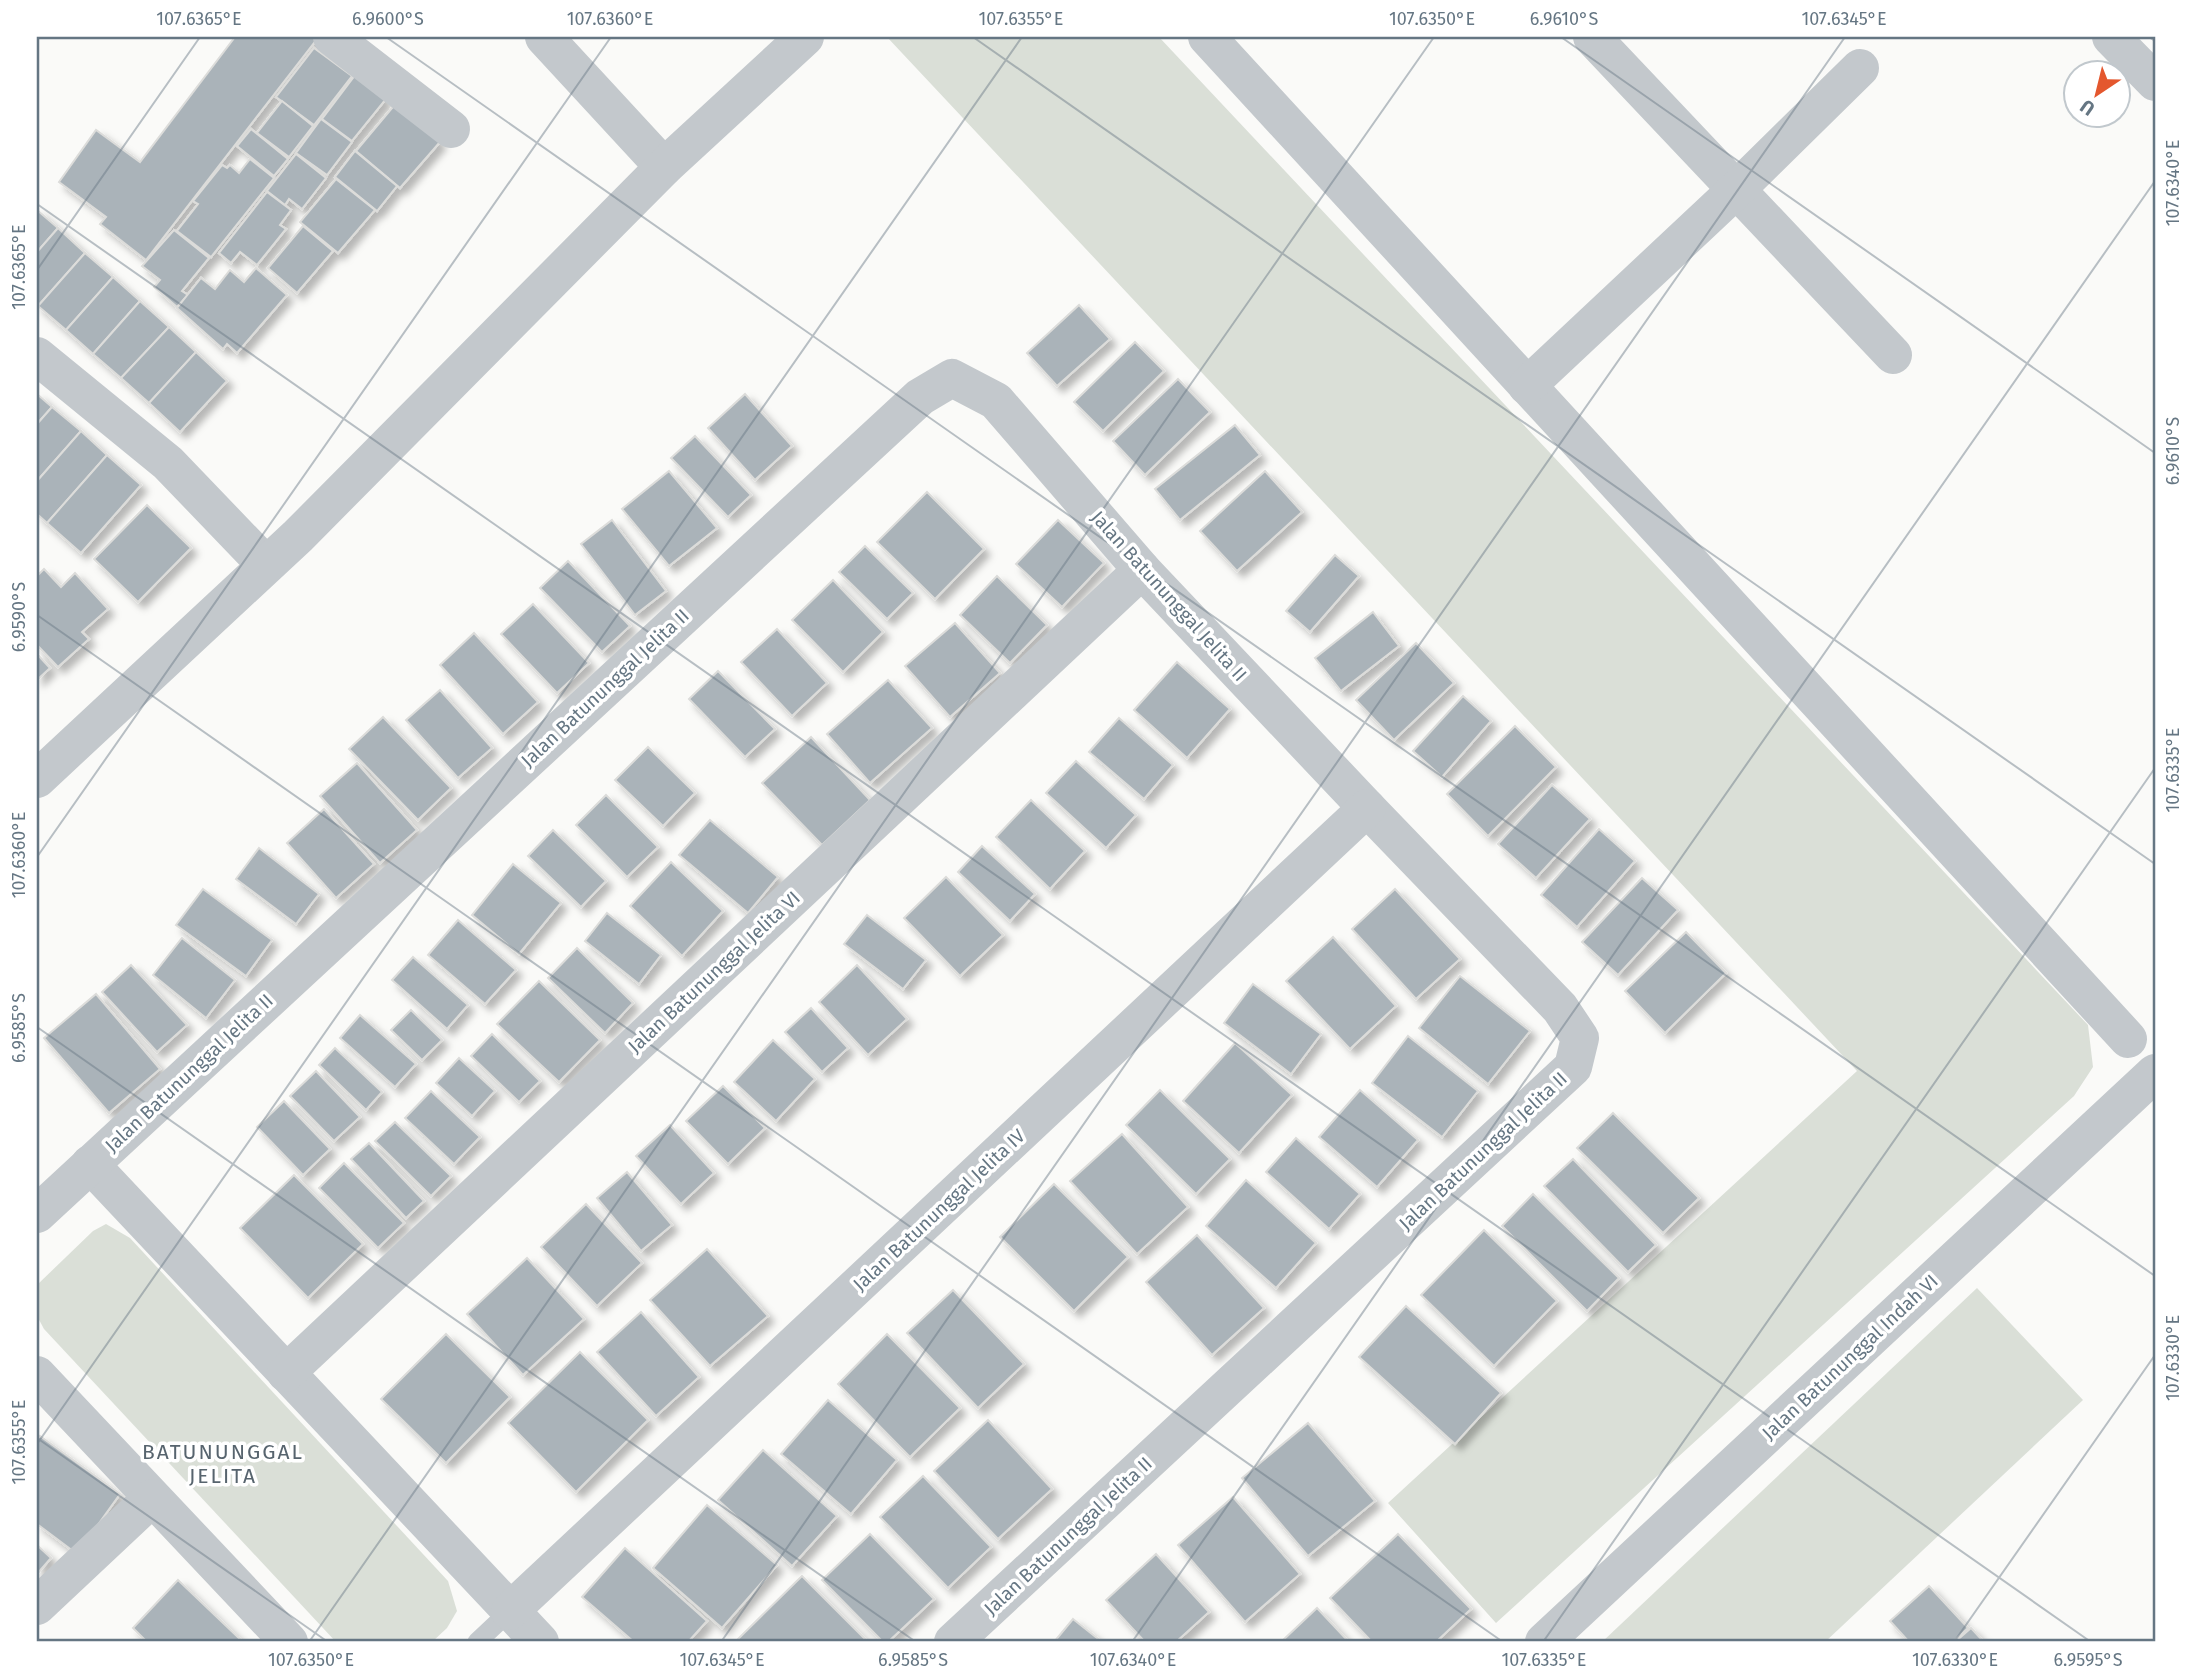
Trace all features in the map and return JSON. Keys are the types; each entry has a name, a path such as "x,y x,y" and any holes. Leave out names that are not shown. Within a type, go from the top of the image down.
{"street":[{"path":"332,37 451,129"},
{"path":"544,37 664,167"},
{"path":"37,779 298,536 664,167 804,37"},
{"path":"1207,37 1527,386 2142,1042 2150,1088"},
{"path":"1592,37 1738,188 1893,355"},
{"path":"2111,37 2155,82"},
{"path":"1527,386 1738,188 1860,68"},
{"path":"37,356 168,463 266,565"},
{"name":"Jalan Batununggal Jelita II","path":"90,1164 920,397 952,377 996,401 1142,570 1560,1008 1580,1038 1573,1067 953,1642"},
{"name":"Jalan Batununggal Jelita VI","path":"286,1373 1142,570"},
{"name":"Jalan Batununggal Jelita IV","path":"510,1611 1367,808"},
{"name":"Jalan Batununggal Indah VI","path":"1544,1642 2150,1088"},
{"path":"37,1214 90,1164 540,1642"},
{"path":"37,1375 289,1642"},
{"path":"37,1606 152,1498"}],"lane":[{"path":"477,1642 510,1611"}],"shaded area":[{"path":"887,37 1159,37 2088,1025 2093,1067 2074,1096 1496,1623 1388,1503 1857,1071"},
{"path":"106,1224 130,1238 448,1581 457,1611 447,1628 432,1642 336,1642 44,1329 37,1316 37,1285 93,1231"},
{"path":"1977,1288 2083,1400 1825,1642 1602,1642"}],"building":[{"path":"235,37 317,39 146,260 100,224 106,217 59,182 96,130 140,162"},
{"path":"314,48 352,76 314,125 276,97"},
{"path":"356,74 386,99 352,141 322,119"},
{"path":"282,101 313,126 289,157 257,133"},
{"path":"397,102 440,142 400,188 356,151"},
{"path":"321,119 352,142 327,175 296,153"},
{"path":"251,129 288,159 274,176 237,146"},
{"path":"355,151 397,186 377,211 335,177"},
{"path":"296,154 326,178 302,209 289,199 285,205 267,191"},
{"path":"250,159 274,178 211,257 177,231 198,204 193,201 222,165 227,168 230,165 239,173"},
{"path":"336,179 375,210 338,253 300,222"},
{"path":"267,192 291,210 280,225 286,229 257,265 240,252 231,263 219,253"},
{"path":"37,210 58,228 37,252"},
{"path":"303,226 333,251 297,293 268,268"},
{"path":"58,228 85,253 38,306 37,252"},
{"path":"174,230 209,258 182,291 188,295 177,307 154,287 160,280 142,266"},
{"path":"85,253 113,277 66,330 38,306"},
{"path":"256,268 287,295 237,353 227,344 223,349 177,308 201,278 215,289 230,270 244,282"},
{"path":"113,277 140,301 93,354 66,330"},
{"path":"140,301 169,327 121,378 93,354"},
{"path":"1079,305 1110,339 1057,386 1027,353"},
{"path":"169,327 196,352 149,403 121,378"},
{"path":"1135,342 1164,371 1103,431 1074,402"},
{"path":"196,352 227,381 180,432 149,403"},
{"path":"1178,379 1210,412 1145,475 1113,441"},
{"path":"37,394 52,407 37,424"},
{"path":"745,394 792,446 755,480 708,428"},
{"path":"52,407 81,431 37,481 37,424"},
{"path":"1235,425 1260,455 1180,520 1155,489"},
{"path":"81,431 107,455 47,523 37,514 37,481"},
{"path":"695,436 751,495 728,517 671,458"},
{"path":"107,455 141,485 81,553 47,523"},
{"path":"669,471 717,528 669,566 622,509"},
{"path":"1265,471 1302,512 1237,571 1200,531"},
{"path":"927,492 984,549 935,599 877,542"},
{"path":"147,505 191,548 138,602 94,559"},
{"path":"612,520 666,591 635,615 581,544"},
{"path":"1058,520 1104,563 1062,607 1016,564"},
{"path":"865,546 913,593 887,619 839,572"},
{"path":"1335,555 1359,576 1310,632 1286,611"},
{"path":"568,561 630,626 602,652 540,588"},
{"path":"44,569 61,587 75,573 108,609 82,632 89,639 58,667 37,645 37,576"},
{"path":"997,576 1047,625 1010,663 960,615"},
{"path":"833,580 883,632 843,672 792,620"},
{"path":"533,604 589,663 557,693 501,634"},
{"path":"1373,612 1399,646 1341,691 1315,658"},
{"path":"955,623 1000,673 950,717 905,666"},
{"path":"777,629 827,683 792,716 741,662"},
{"path":"474,633 538,702 503,734 440,665"},
{"path":"1416,643 1454,683 1394,740 1356,700"},
{"path":"37,654 50,668 37,680"},
{"path":"1177,662 1230,709 1187,758 1134,710"},
{"path":"718,671 775,729 745,757 689,699"},
{"path":"888,680 932,728 870,783 827,734"},
{"path":"440,690 492,748 458,778 406,720"},
{"path":"1463,696 1491,721 1442,777 1413,751"},
{"path":"383,717 451,788 418,820 349,749"},
{"path":"1119,718 1173,765 1144,799 1089,752"},
{"path":"1515,726 1556,767 1488,836 1447,794"},
{"path":"811,737 870,800 822,845 762,783"},
{"path":"648,747 695,793 663,826 615,780"},
{"path":"1076,761 1136,815 1106,848 1046,793"},
{"path":"357,763 417,830 380,863 320,796"},
{"path":"1552,785 1590,819 1536,878 1498,844"},
{"path":"606,795 658,847 627,877 576,825"},
{"path":"1031,800 1085,851 1050,889 996,837"},
{"path":"324,809 374,864 336,898 287,843"},
{"path":"710,820 778,877 748,913 679,855"},
{"path":"1599,829 1635,861 1577,927 1541,895"},
{"path":"553,830 606,881 581,907 528,856"},
{"path":"982,846 1035,894 1010,921 958,872"},
{"path":"259,848 319,894 296,924 236,879"},
{"path":"671,862 723,911 682,956 630,906"},
{"path":"513,864 561,903 519,954 472,915"},
{"path":"946,877 1003,935 960,976 904,918"},
{"path":"1642,878 1678,910 1618,975 1582,942"},
{"path":"203,889 272,940 246,976 176,925"},
{"path":"1395,889 1460,959 1416,999 1352,929"},
{"path":"607,913 661,955 639,984 585,941"},
{"path":"867,915 926,960 903,989 844,944"},
{"path":"458,920 516,970 485,1004 428,955"},
{"path":"1686,932 1726,973 1665,1033 1625,991"},
{"path":"1333,937 1396,1006 1350,1049 1286,981"},
{"path":"182,938 235,980 206,1018 153,975"},
{"path":"577,948 633,1003 605,1033 548,978"},
{"path":"413,957 468,1005 447,1029 392,980"},
{"path":"131,965 187,1025 157,1052 102,992"},
{"path":"857,965 907,1019 868,1055 819,1002"},
{"path":"1460,976 1530,1031 1488,1084 1419,1028"},
{"path":"539,981 600,1040 559,1082 497,1024"},
{"path":"1253,984 1321,1034 1291,1074 1224,1023"},
{"path":"96,994 160,1069 109,1113 44,1038"},
{"path":"811,1008 848,1048 822,1072 785,1032"},
{"path":"411,1010 442,1040 422,1060 391,1030"},
{"path":"360,1015 416,1064 395,1087 340,1038"},
{"path":"492,1034 540,1081 519,1102 471,1056"},
{"path":"1408,1036 1478,1091 1442,1137 1372,1083"},
{"path":"773,1040 815,1079 776,1121 734,1082"},
{"path":"1235,1043 1292,1095 1239,1153 1183,1101"},
{"path":"335,1048 382,1092 366,1110 319,1065"},
{"path":"459,1058 495,1091 472,1116 436,1083"},
{"path":"316,1071 360,1117 334,1141 290,1096"},
{"path":"723,1086 765,1128 728,1164 686,1121"},
{"path":"1160,1090 1230,1159 1196,1194 1126,1125"},
{"path":"1360,1090 1418,1140 1377,1187 1319,1137"},
{"path":"431,1091 480,1137 454,1164 405,1118"},
{"path":"284,1101 330,1149 303,1175 257,1127"},
{"path":"1613,1113 1699,1198 1663,1233 1577,1148"},
{"path":"395,1122 451,1176 431,1196 375,1141"},
{"path":"670,1125 714,1173 681,1204 636,1156"},
{"path":"1122,1134 1188,1207 1137,1254 1070,1181"},
{"path":"1296,1138 1360,1194 1329,1229 1266,1172"},
{"path":"369,1143 424,1201 406,1218 351,1159"},
{"path":"1573,1159 1656,1245 1628,1272 1544,1186"},
{"path":"344,1163 404,1223 378,1248 319,1188"},
{"path":"627,1172 672,1225 641,1251 597,1198"},
{"path":"294,1175 363,1244 308,1298 240,1228"},
{"path":"1246,1180 1316,1243 1276,1288 1206,1226"},
{"path":"1054,1184 1128,1257 1074,1311 1000,1237"},
{"path":"1533,1194 1619,1278 1587,1311 1502,1226"},
{"path":"586,1204 642,1263 597,1306 541,1247"},
{"path":"1484,1230 1557,1301 1494,1366 1421,1295"},
{"path":"1197,1235 1264,1308 1212,1355 1146,1282"},
{"path":"707,1249 768,1316 710,1366 650,1300"},
{"path":"527,1258 584,1319 523,1375 467,1314"},
{"path":"953,1290 1024,1364 978,1408 907,1333"},
{"path":"1406,1306 1501,1393 1455,1444 1359,1357"},
{"path":"641,1312 699,1377 656,1416 597,1352"},
{"path":"446,1334 510,1397 446,1463 381,1399"},
{"path":"887,1334 960,1408 910,1457 838,1384"},
{"path":"580,1352 648,1420 576,1492 508,1423"},
{"path":"828,1400 897,1460 851,1514 781,1454"},
{"path":"988,1420 1052,1489 998,1539 934,1471"},
{"path":"1308,1423 1375,1501 1308,1556 1242,1478"},
{"path":"40,1436 120,1494 77,1554 37,1524 37,1440"},
{"path":"763,1450 837,1516 792,1566 718,1500"},
{"path":"923,1476 991,1547 948,1588 880,1517"},
{"path":"1233,1497 1300,1574 1245,1622 1178,1545"},
{"path":"707,1505 777,1565 722,1628 653,1568"},
{"path":"870,1534 934,1599 888,1642 883,1642 822,1580"},
{"path":"1398,1534 1471,1609 1436,1642 1372,1642 1330,1598"},
{"path":"37,1545 51,1558 37,1574"},
{"path":"625,1548 707,1621 688,1642 634,1642 582,1597"},
{"path":"1156,1554 1209,1612 1176,1642 1145,1642 1106,1600"},
{"path":"802,1576 868,1642 735,1642"},
{"path":"178,1580 243,1642 147,1642 133,1628"},
{"path":"1929,1586 1968,1628 1953,1642 1909,1642 1890,1621"},
{"path":"1317,1608 1349,1642 1281,1642"},
{"path":"1073,1619 1102,1642 1054,1642"},
{"path":"1971,1628 1984,1642 1955,1642"}],"district":[{"name":"BATUNUNGGAL JELITA","path":"223,1464"}]}
